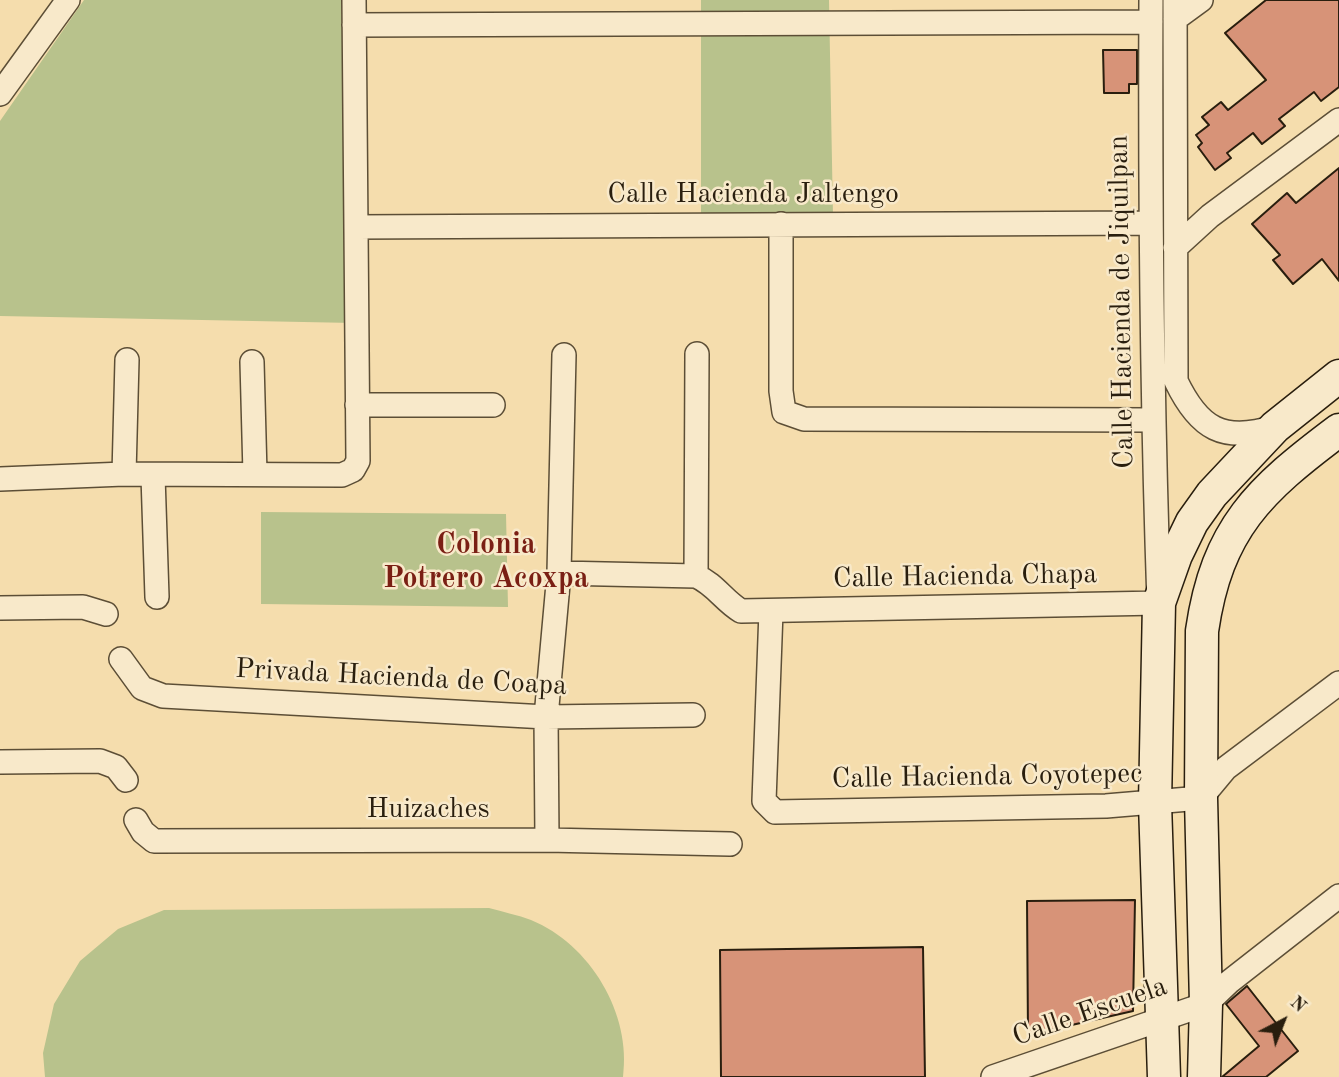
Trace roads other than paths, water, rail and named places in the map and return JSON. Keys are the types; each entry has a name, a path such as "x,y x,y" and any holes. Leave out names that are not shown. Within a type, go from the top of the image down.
{"main road":[{"path":"1164,1077 1155,803 1159,603 1176,555 1192,522 1225,477 1275,427 1339,376"},
{"path":"1204,1077 1206,1004 1201,798 1202,631 1210,587 1238,525 1270,485 1339,430"}],"street":[{"path":"0,94 68,0"},
{"path":"0,479 124,474 342,475 353,471 358,460 354,0"},
{"path":"1175,10 1201,0"},
{"name":"Calle Hacienda de Jiquilpan","path":"1175,10 1176,381 1185,400 1198,417 1215,428 1234,434 1253,434 1275,427"},
{"path":"354,25 1151,11"},
{"name":"Calle Hacienda de Jiquilpan","path":"1151,11 1150,223 1159,603"},
{"path":"1175,248 1210,216 1339,120"},
{"path":"1149,137 1175,139"},
{"name":"Calle Hacienda Jaltengo","path":"356,227 1150,223"},
{"path":"781,224 781,391 784,412 804,419 1153,420"},
{"path":"559,573 696,576 697,354"},
{"path":"547,840 546,717 559,573 564,355"},
{"path":"124,474 127,360"},
{"path":"252,362 255,474"},
{"path":"357,405 493,405"},
{"path":"153,475 157,597"},
{"name":"Calle Hacienda Chapa","path":"696,576 706,580 741,611 1159,603"},
{"path":"0,608 83,607 106,614"},
{"name":"Calle Hacienda Coyotepec","path":"772,611 764,801 775,812 1105,807 1201,798"},
{"name":"Privada Hacienda de Coapa","path":"121,659 142,688 163,696 546,717 693,715"},
{"path":"1201,798 1226,768 1339,683"},
{"path":"0,762 100,761 116,767 126,780"},
{"name":"Huizaches","path":"136,820 143,832 154,841 547,840 730,844"},
{"path":"1206,1004 1228,982 1339,897"},
{"name":"Calle Escuela","path":"993,1077 1206,1004"}],"district":[{"name":"Colonia Potrero Acoxpa","path":"486,562"}]}
